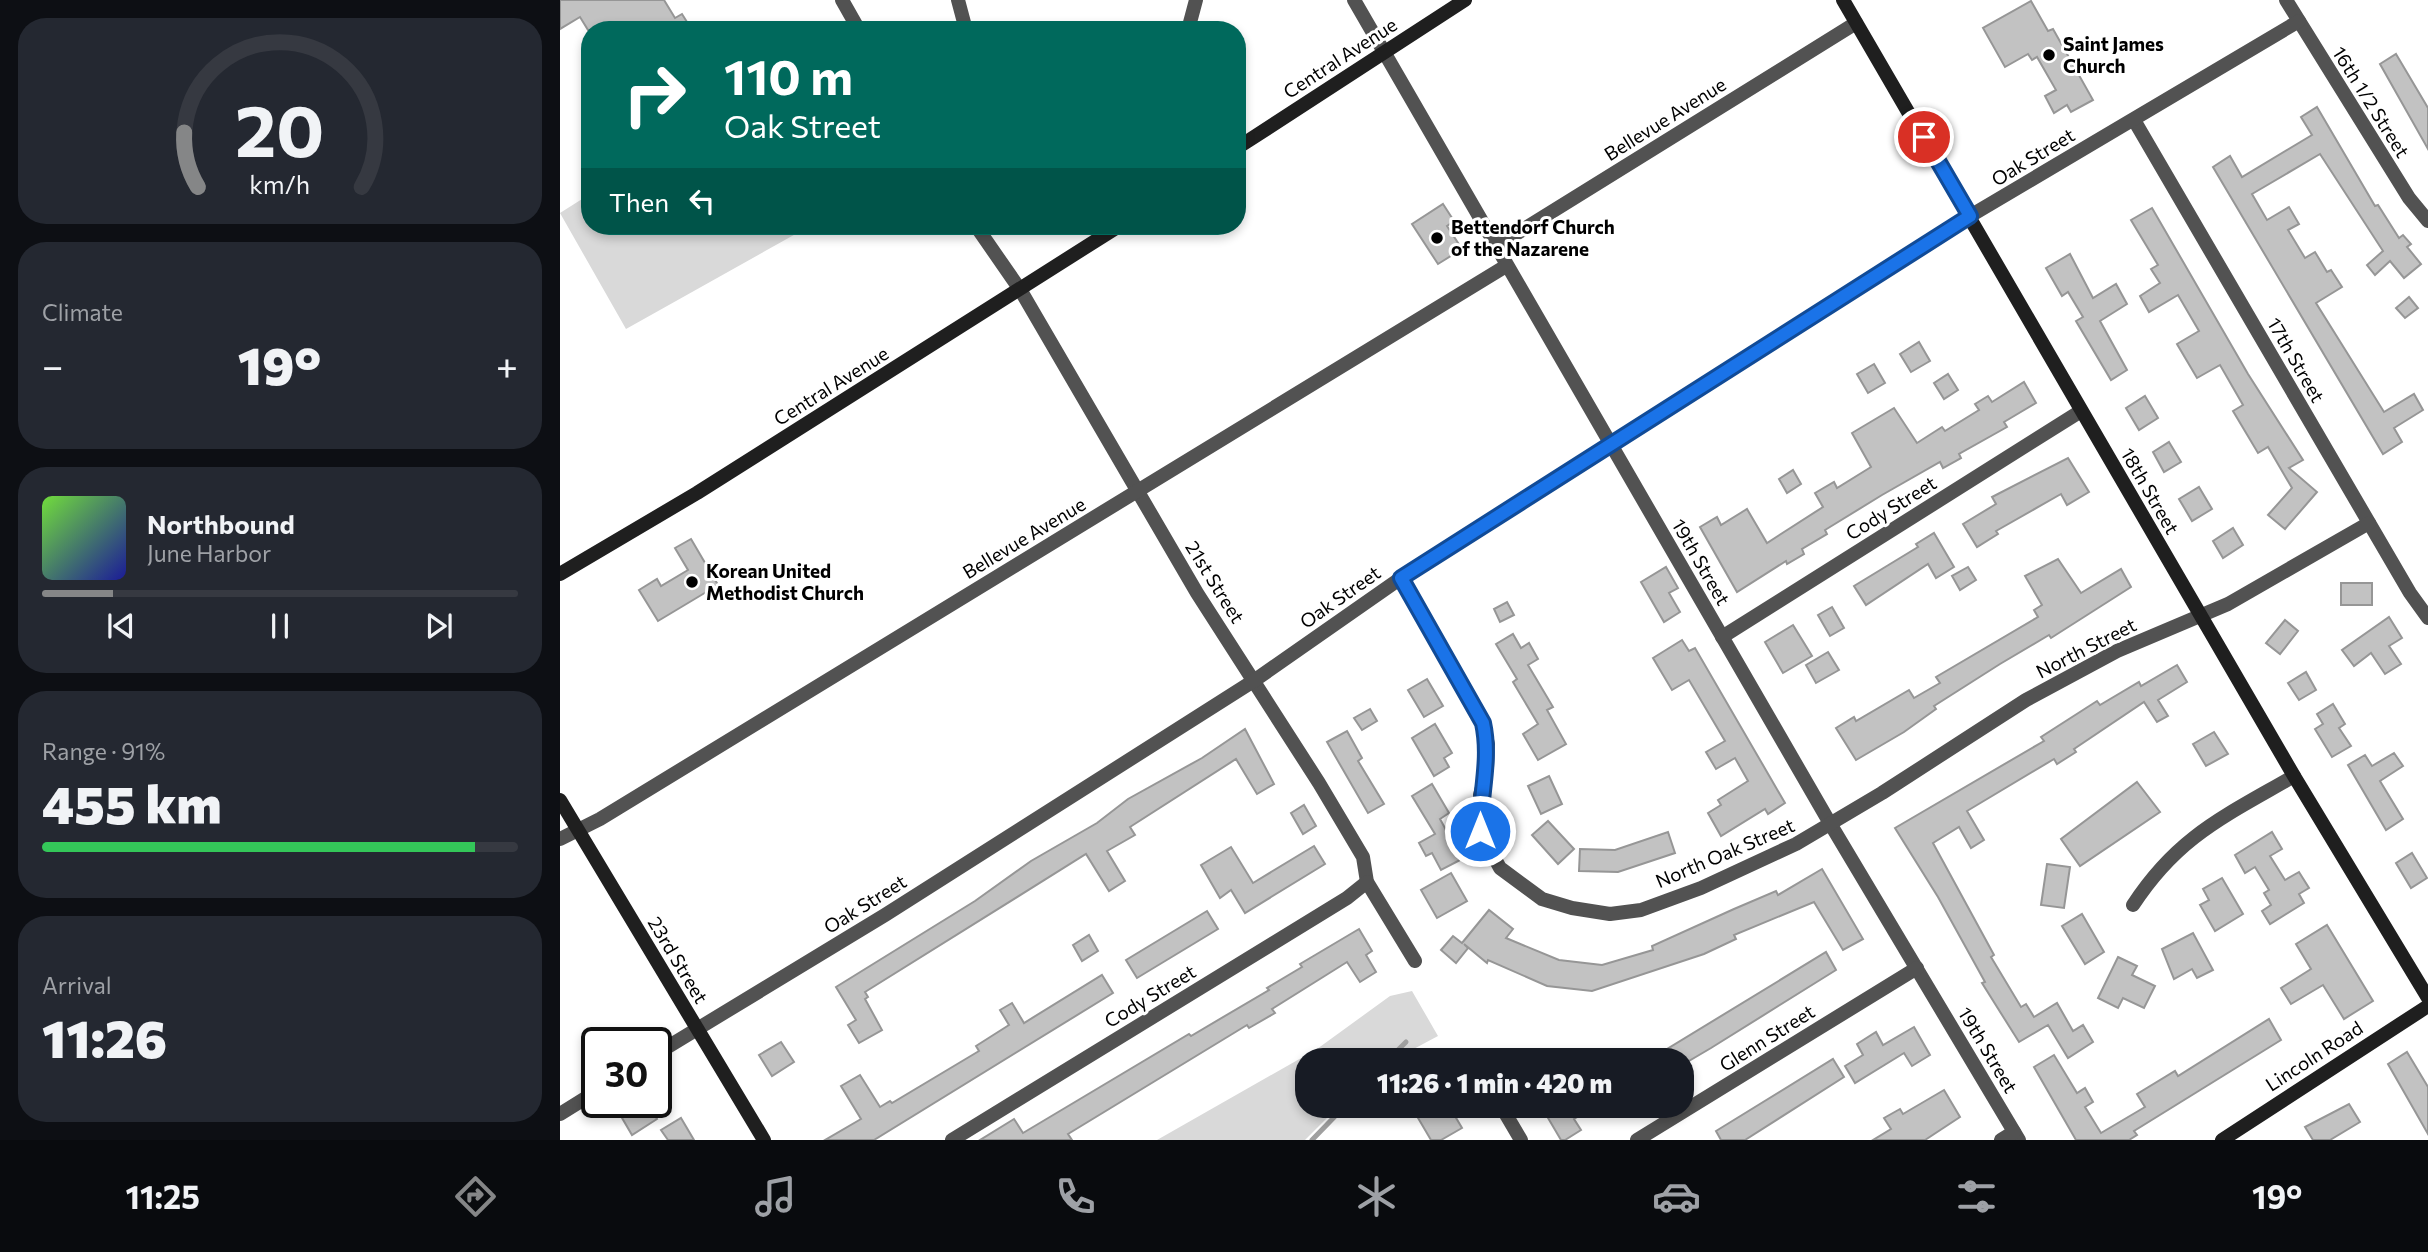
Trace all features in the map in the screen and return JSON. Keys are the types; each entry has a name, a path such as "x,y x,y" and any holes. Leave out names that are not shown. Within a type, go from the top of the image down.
{"street":[{"path":"842,0 854,21"},
{"path":"958,0 964,21"},
{"path":"1190,21 1196,0"},
{"name":"19th Street","path":"1354,0 1831,825 2017,1136"},
{"name":"Central Avenue","path":"1246,142 1465,0"},
{"name":"18th Street","path":"1843,0 2294,776 2428,998"},
{"name":"16th 1/2 Street","path":"2286,0 2409,198 2428,221"},
{"name":"Oak Street","path":"672,1044 885,915 1255,680 1401,578 1970,216 2299,21"},
{"name":"Bellevue Avenue","path":"1495,247 1856,23"},
{"name":"17th Street","path":"2134,120 2369,523 2428,618"},
{"name":"21st Street","path":"981,235 1021,290 1198,593 1255,680 1363,857 1367,882 1415,961"},
{"name":"Central Avenue","path":"560,574 1021,290 1105,235"},
{"name":"Bellevue Avenue","path":"560,839 579,831 1506,266"},
{"name":"Cody Street","path":"1722,637 2081,411"},
{"name":"North Street","path":"1831,825 2026,700 2117,651 2228,604 2369,523"},
{"name":"North Oak Street","path":"1401,578 1483,723 1487,756 1480,795 1480,831 1500,868 1542,899 1572,908 1610,914 1641,909 1701,888 1831,825"},
{"path":"2133,905 2153,874 2182,845 2294,776"},
{"name":"23rd Street","path":"560,800 764,1140"},
{"name":"Cody Street","path":"952,1140 1347,898 1367,882"},
{"name":"Glenn Street","path":"1637,1140 1917,968"},
{"name":"Lincoln Road","path":"2222,1140 2428,1006"},
{"path":"560,1114 581,1101"},
{"path":"1508,1118 1521,1140"},
{"path":"2001,1140 2017,1136"}],"shaded area":[{"path":"581,200 581,235 794,235 626,329 560,213"},
{"path":"1412,991 1438,1036 1416,1048 1318,1048 1390,996"},
{"path":"1295,1062 1295,1118 1327,1118 1305,1140 1157,1140"}],"building":[{"path":"560,0 664,0 675,18 682,14 686,21 582,21 580,17 560,29"},
{"name":"Saint James Church","path":"2031,1 2048,31 2053,29 2093,100 2071,112 2067,105 2054,113 2045,96 2056,90 2037,57 2032,60 2028,54 2005,67 1983,28"},
{"path":"2396,54 2428,108 2428,149 2380,64"},
{"path":"2317,107 2375,206 2378,205 2399,238 2403,235 2411,244 2407,247 2421,264 2404,278 2390,261 2375,275 2367,265 2383,251 2320,154 2252,194 2267,220 2289,207 2299,224 2288,230 2305,258 2315,252 2327,272 2331,270 2342,287 2316,303 2384,412 2414,394 2423,410 2394,428 2402,442 2383,454 2213,167 2230,156 2242,177 2312,135 2301,117"},
{"name":"Bettendorf Church of the Nazarene","path":"1443,204 1454,221 1447,226 1462,249 1438,264 1412,224"},
{"path":"2152,208 2248,374 2303,460 2289,468 2317,492 2285,529 2268,515 2292,488 2268,447 2258,453 2233,411 2243,405 2220,365 2197,378 2177,344 2199,331 2178,295 2149,312 2140,296 2160,283 2151,269 2158,265 2131,220"},
{"path":"2070,254 2093,298 2116,284 2127,304 2100,321 2127,370 2111,380 2076,321 2083,317 2068,292 2062,296 2046,268"},
{"path":"2409,297 2418,308 2405,318 2396,308"},
{"path":"1919,342 1930,361 1911,372 1900,354"},
{"path":"1874,364 1885,383 1868,393 1857,374"},
{"path":"1948,374 1958,390 1944,399 1934,383"},
{"path":"2024,382 2036,403 2004,422 2007,427 1959,454 1961,458 1943,468 1940,462 1882,495 1825,530 1827,534 1802,549 1804,554 1787,564 1786,561 1737,592 1700,527 1717,517 1721,525 1747,509 1767,543 1823,507 1815,493 1834,482 1837,488 1871,467 1852,433 1894,408 1917,443 1942,427 1945,431 1979,410 1975,404 1988,396 1992,402"},
{"path":"2145,396 2158,418 2139,430 2126,408"},
{"path":"2169,442 2181,462 2164,472 2153,452"},
{"path":"2068,458 2089,492 2067,505 2061,494 1996,531 1998,534 1977,547 1963,524 1996,504 1992,497"},
{"path":"1793,470 1801,484 1787,493 1779,479"},
{"path":"2199,487 2212,509 2192,521 2179,499"},
{"path":"2233,528 2243,545 2223,558 2213,541"},
{"path":"1934,533 1954,567 1936,578 1928,564 1866,605 1854,586 1918,547 1916,544"},
{"name":"Korean United Methodist Church","path":"691,539 718,585 658,621 639,590 657,579 661,586 688,570 675,548"},
{"path":"2058,559 2081,593 2121,569 2131,587 2051,638 2049,635 2000,664 1934,706 1936,709 1904,732 1856,760 1836,728 1854,717 1856,721 1909,690 1914,698 1940,683 1936,677 2038,617 2034,610 2042,605 2025,576"},
{"path":"1666,567 1678,588 1669,593 1680,612 1664,622 1641,582"},
{"path":"1968,567 1976,580 1960,590 1952,576"},
{"path":"2341,583 2372,583 2372,605 2341,605"},
{"path":"1507,602 1514,615 1500,622 1494,609"},
{"path":"1832,607 1844,628 1830,636 1818,615"},
{"path":"2389,617 2402,638 2389,646 2401,664 2385,674 2371,653 2354,666 2342,650"},
{"path":"2285,620 2298,631 2280,654 2266,643"},
{"path":"1793,625 1812,656 1783,673 1765,642"},
{"path":"1513,634 1521,648 1529,643 1538,659 1528,665 1553,707 1547,710 1566,744 1538,760 1523,734 1538,724 1513,682 1517,679 1496,644"},
{"path":"1682,640 1689,651 1695,648 1785,803 1768,814 1765,809 1721,836 1708,813 1721,805 1718,800 1748,781 1735,758 1716,769 1706,752 1725,741 1689,680 1672,690 1653,658"},
{"path":"1828,652 1839,670 1816,683 1806,665"},
{"path":"2177,665 2187,682 2158,700 2168,716 2157,722 2144,702 2074,749 2076,752 2057,764 2054,759 1967,811 1984,840 1971,848 1959,827 1933,843 1994,955 1991,957 2021,1007 2026,1004 2034,1017 2057,1003 2073,1031 2083,1025 2093,1042 2068,1058 2048,1025 2019,1042 1982,983 1985,982 1938,897 1895,828 2044,741 2041,737 2097,701 2100,705 2139,682 2141,686"},
{"path":"2306,672 2316,690 2299,700 2288,683"},
{"path":"1427,679 1443,706 1424,717 1408,690"},
{"path":"2333,704 2345,724 2339,728 2351,746 2332,757 2315,729 2323,724 2317,714"},
{"path":"1370,709 1377,721 1362,730 1354,718"},
{"path":"1435,724 1452,753 1444,758 1449,767 1434,776 1412,738"},
{"path":"1245,729 1274,784 1257,794 1236,759 1130,827 1135,835 1107,851 1125,881 1109,891 1086,854 865,992 868,997 865,999 882,1030 859,1043 848,1025 856,1020 836,987 975,901 1031,861 1097,823 1128,799 1202,758"},
{"path":"1347,731 1362,758 1358,761 1384,804 1368,813 1327,742"},
{"path":"2214,732 2228,754 2206,766 2193,744"},
{"path":"2394,753 2403,766 2380,781 2403,819 2386,830 2348,765 2365,755 2372,766"},
{"path":"1549,776 1562,804 1541,814 1528,786"},
{"path":"2137,782 2160,812 2080,866 2061,839"},
{"path":"1432,784 1449,813 1440,819 1462,859 1441,870 1432,853 1426,856 1419,843 1435,834 1412,796"},
{"path":"1304,805 1316,826 1303,834 1291,813"},
{"path":"1548,821 1574,849 1558,864 1532,835"},
{"path":"1668,832 1675,853 1618,872 1579,871 1580,849 1615,850"},
{"path":"2272,832 2282,849 2270,856 2285,880 2299,872 2309,888 2299,894 2304,903 2270,924 2262,911 2271,905 2264,893 2269,890 2255,867 2245,873 2235,855"},
{"path":"1314,846 1325,864 1245,913 1231,890 1220,898 1201,865 1231,847 1253,883"},
{"path":"2412,853 2427,878 2411,888 2396,863"},
{"path":"2047,864 2070,867 2064,908 2041,905"},
{"path":"1822,869 1863,939 1843,950 1814,902 1734,935 1736,939 1704,954 1592,991 1547,986 1488,960 1487,963 1464,944 1468,948 1456,963 1441,950 1453,936 1462,943 1489,910 1513,929 1506,938 1559,960 1602,965 1653,950 1652,946 1734,909 1776,891 1778,895"},
{"path":"1451,873 1467,901 1437,918 1421,890"},
{"path":"2222,878 2243,914 2215,931 2200,905 2209,900 2203,889"},
{"path":"1207,911 1218,929 1137,978 1126,960"},
{"path":"2082,914 2104,952 2085,964 2062,926"},
{"path":"2327,925 2373,1001 2344,1019 2323,985 2291,1004 2281,988 2311,969 2296,944"},
{"path":"1359,929 1372,951 1366,955 1376,972 1360,982 1347,962 1272,1009 1275,1013 1249,1028 1247,1025 1068,1134 1072,1140 980,1140 1014,1119 1023,1133 1189,1034 1191,1036 1269,990 1267,988 1302,967 1300,964"},
{"path":"2193,933 2213,970 2197,978 2192,969 2174,979 2162,949"},
{"path":"1089,935 1098,951 1082,961 1073,945"},
{"path":"1826,952 1836,970 1694,1058 1694,1048 1669,1048"},
{"path":"2118,957 2137,966 2132,975 2155,986 2144,1008 2123,998 2118,1008 2098,998"},
{"path":"1102,975 1113,993 874,1140 825,1140 861,1119 841,1086 860,1075 880,1107 890,1101 892,1103 979,1051 976,1046 1009,1025 1000,1010 1012,1003 1024,1023"},
{"path":"2269,1019 2281,1040 2134,1131 2137,1135 2129,1140 2076,1140 2034,1067 2054,1055 2077,1093 2085,1088 2093,1102 2085,1107 2101,1133 2145,1107 2137,1094 2175,1071 2178,1076"},
{"path":"1914,1027 1930,1055 1912,1066 1904,1053 1855,1083 1845,1066 1863,1055 1857,1044 1876,1032 1883,1045"},
{"path":"781,1042 794,1062 772,1076 759,1055"},
{"path":"2407,1052 2428,1087 2428,1134 2388,1064"},
{"path":"1833,1059 1844,1077 1745,1140 1721,1140 1716,1131"},
{"path":"1944,1090 1960,1117 1925,1140 1873,1140 1891,1129 1884,1118 1900,1109 1903,1114"},
{"path":"2349,1104 2360,1122 2330,1140 2313,1140 2305,1127"},
{"path":"622,1118 656,1118 657,1119 632,1135"},
{"path":"681,1118 694,1140 668,1140 661,1130"},
{"path":"1418,1118 1456,1118 1462,1128 1441,1140 1431,1140"},
{"path":"1548,1118 1576,1118 1581,1130 1561,1140"}],"waterway":[{"path":"1400,1048 1406,1042"},
{"path":"1312,1140 1333,1118"}],"place":[{"name":"Saint James Church","path":"2049,55"},
{"name":"Bettendorf Church of the Nazarene","path":"1437,238"},
{"name":"Korean United Methodist Church","path":"692,582"}],"route":[{"path":"1480,831 1480,795 1487,768 1488,744 1483,723 1446,652 1401,578 1970,216 1924,137"}]}
